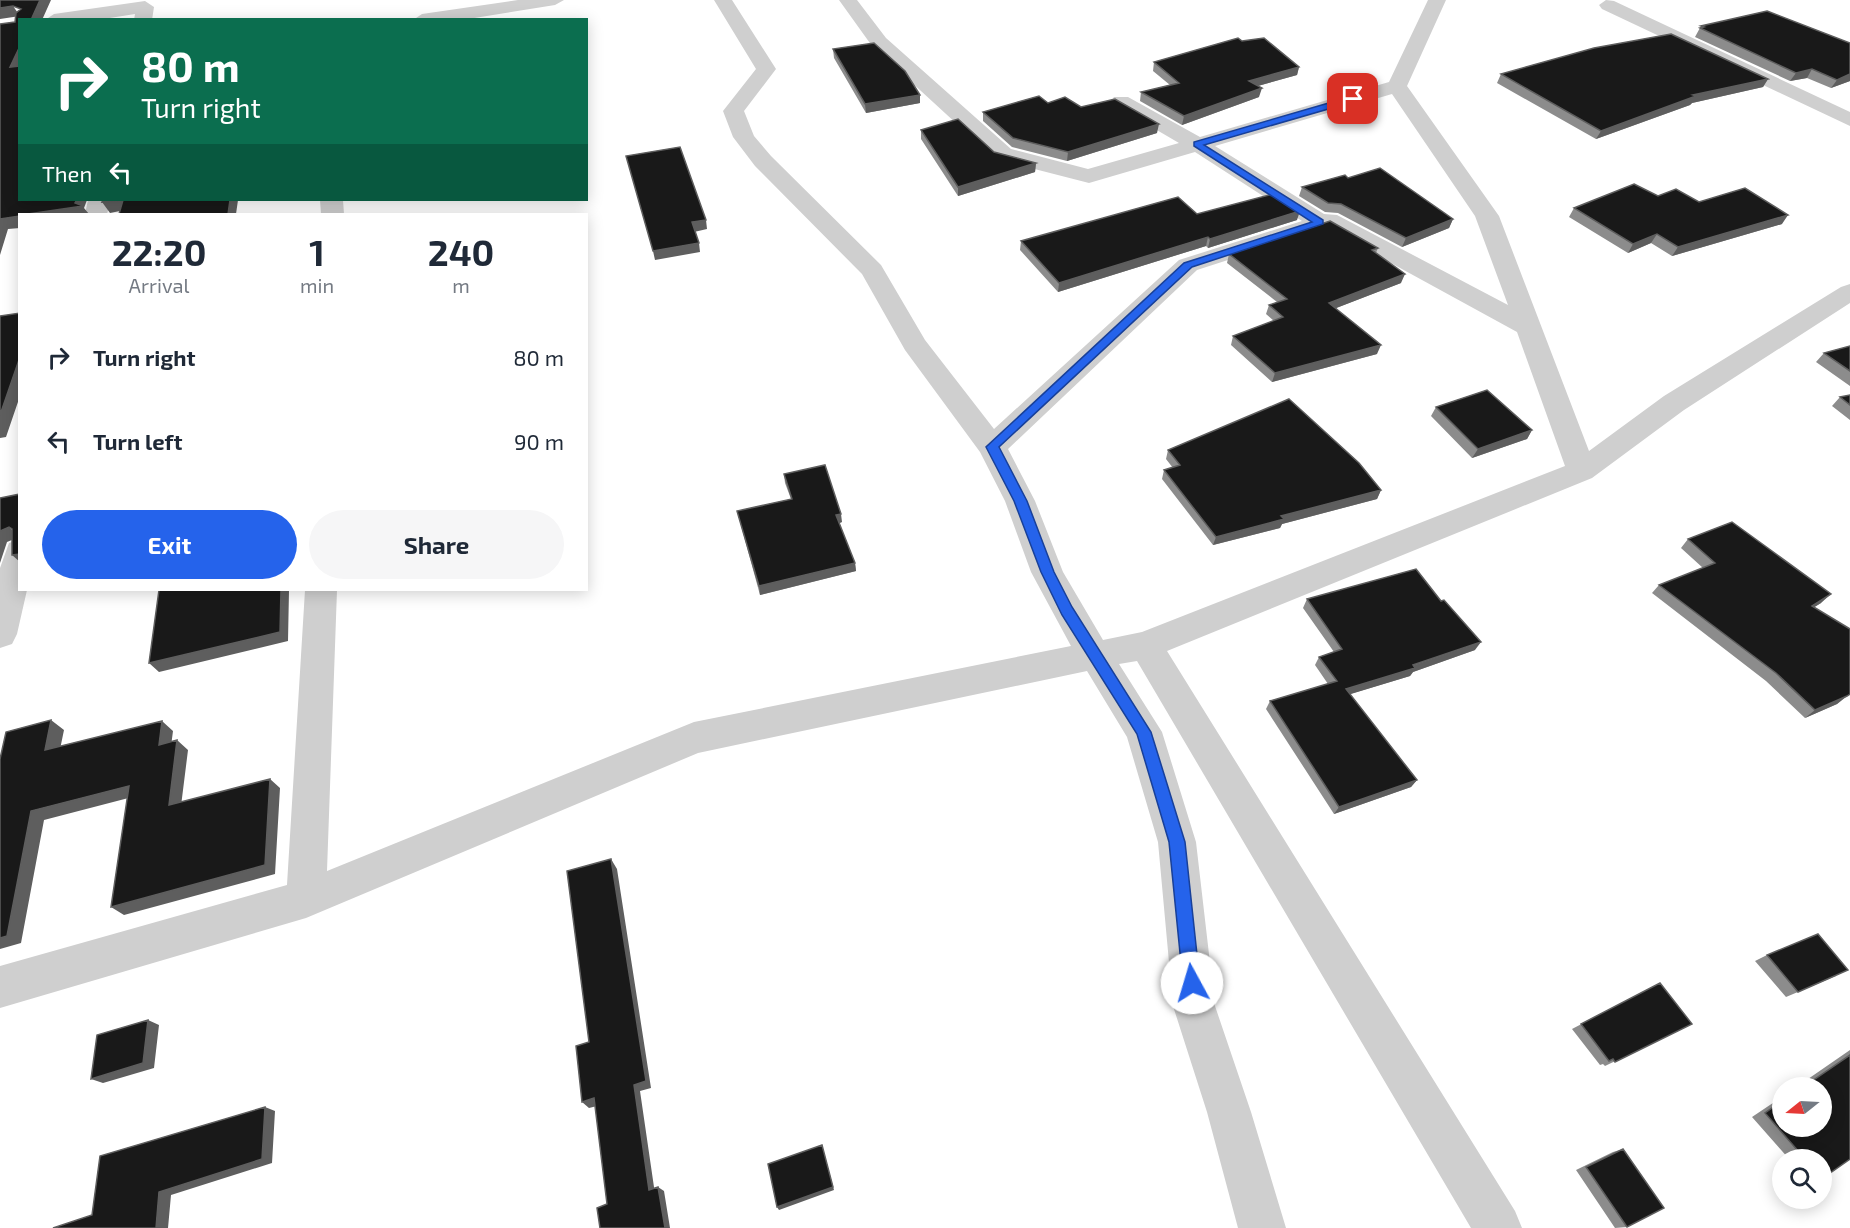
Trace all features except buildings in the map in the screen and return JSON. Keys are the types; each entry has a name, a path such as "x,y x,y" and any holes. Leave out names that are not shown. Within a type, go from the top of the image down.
{"street":[{"path":"435,18 555,0"},
{"path":"723,0 766,69 733,111 744,137 764,161 872,270 914,344 992,447 1020,501 1051,580 1067,611 1144,732 1177,842 1194,1006 1229,1112 1262,1228"},
{"path":"848,0 879,42 1003,154 1089,176 1397,86 1437,0"},
{"path":"1602,2 1629,0"},
{"path":"1602,2 1850,120"},
{"path":"62,18 107,6 145,7 143,18"},
{"path":"1397,86 1487,216 1581,471"},
{"path":"1121,101 1197,144 1320,222"},
{"path":"992,447 1188,265 1320,222 1329,220 1528,327"},
{"path":"0,987 306,899 694,738 1145,645 1581,471 1674,403 1850,292"},
{"path":"0,633 18,559"},
{"path":"306,899 321,591"},
{"path":"1145,645 1498,1228"}],"route":[{"path":"1192,983 1177,842 1144,732 1067,611 1047,572 1020,501 992,447 1188,265 1320,222 1197,144 1353,99"}]}
